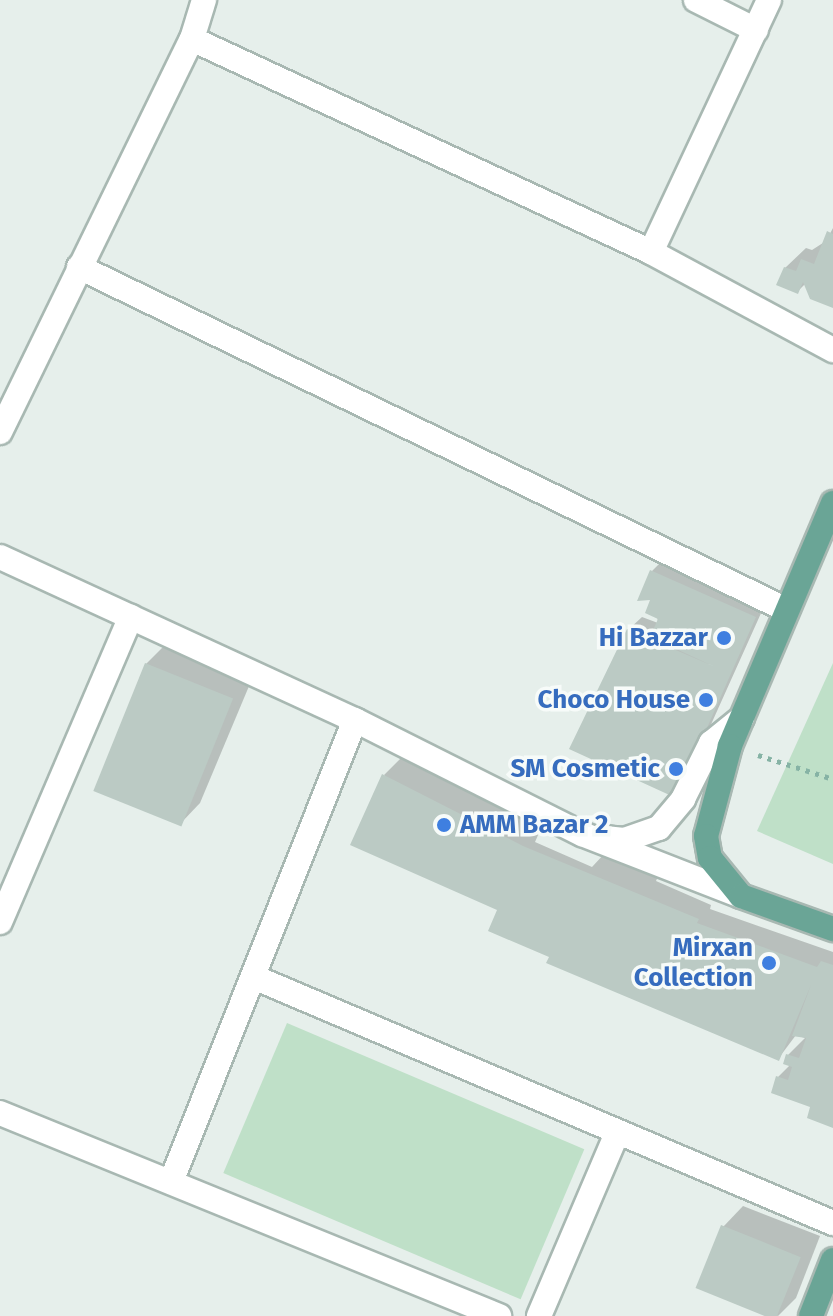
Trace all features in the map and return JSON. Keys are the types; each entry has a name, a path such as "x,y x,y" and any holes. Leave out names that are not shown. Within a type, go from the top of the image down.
{"main road":[{"path":"833,503 730,746 706,836 710,858 741,896 833,929"},
{"path":"811,1316 833,1260"}],"street":[{"path":"0,432 192,39 204,0"},
{"path":"696,0 756,30"},
{"path":"651,252 769,0"},
{"path":"192,39 651,252 833,350"},
{"path":"79,267 787,610"},
{"path":"0,557 355,720 582,834 741,896"},
{"path":"0,922 131,617"},
{"path":"582,834 624,840 659,828 683,799 711,743 742,718"},
{"path":"171,1182 256,978 355,720"},
{"path":"256,978 833,1223"},
{"path":"0,1113 499,1316"},
{"path":"539,1316 617,1133"}],"path":[{"path":"730,746 833,779"}],"green space":[{"path":"833,663 833,864 757,831"},
{"path":"287,1023 584,1149 521,1299 223,1173"}],"building":[{"path":"827,231 833,234 833,308 810,299 803,282 798,294 776,285 784,267 796,271 801,259 814,264"},
{"path":"650,570 756,617 676,798 569,749 627,629 713,666 650,637 658,619 645,613 650,600 637,601"},
{"path":"145,663 233,699 181,827 93,791"},
{"path":"382,774 523,846 699,919 697,923 817,967 821,961 833,965 833,1128 807,1118 810,1107 771,1093 776,1076 788,1080 792,1067 783,1064 786,1054 799,1058 806,1038 792,1036 811,985 779,1061 546,963 549,957 488,931 497,910 350,845"},
{"path":"721,1225 801,1257 777,1316 765,1316 696,1288"}],"place":[{"name":"Hi Bazzar","path":"724,638"},
{"name":"Choco House","path":"706,700"},
{"name":"SM Cosmetic","path":"676,769"},
{"name":"AMM Bazar 2","path":"444,825"},
{"name":"Mirxan Collection","path":"769,963"}]}
